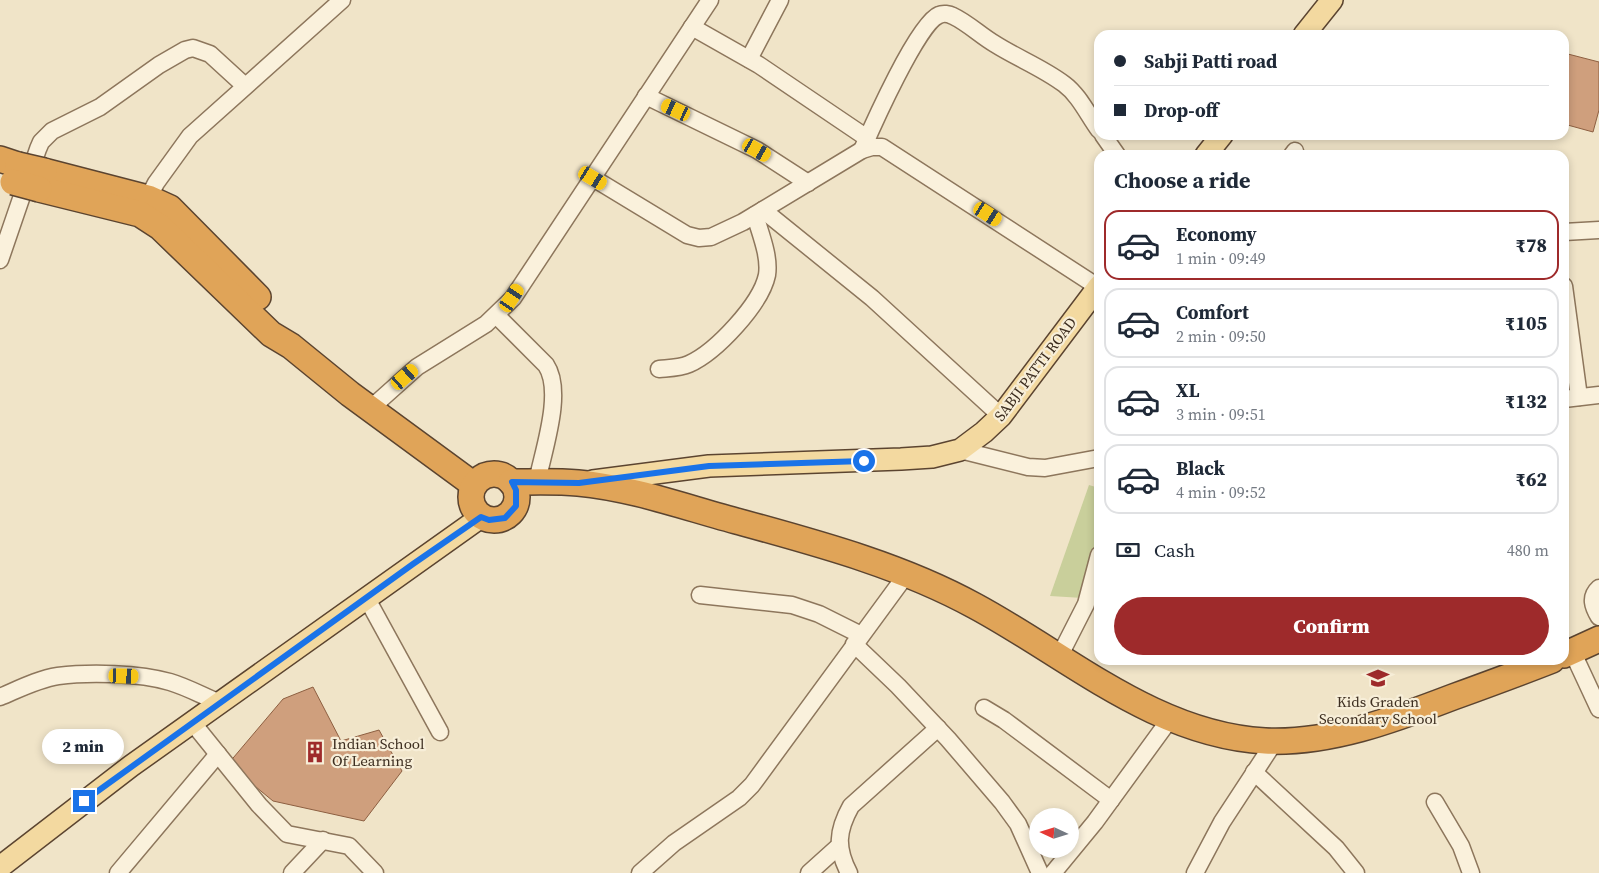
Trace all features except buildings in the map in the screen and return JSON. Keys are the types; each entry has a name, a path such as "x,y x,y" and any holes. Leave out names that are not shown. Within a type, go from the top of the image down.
{"highway":[{"path":"8,171 155,212 196,247 271,334 291,346 370,409 474,485"},
{"path":"512,482 517,498 511,513 497,521 481,517 471,503 474,485 479,480 492,474 512,482 579,483 645,496 799,538 906,575 974,606 1129,698 1170,719 1218,735 1275,741 1309,740 1408,714 1536,665"},
{"path":"1569,652 1599,639"}],"main road":[{"path":"1308,30 1332,0"},
{"path":"1210,150 1218,140"},
{"name":"SABJI PATTI ROAD","path":"579,483 709,466 901,459 932,456 960,450 1001,416 1094,291"},
{"path":"8,860 192,722 481,517"}],"street":[{"path":"155,212 156,183 190,136 342,0"},
{"path":"370,409 417,367 496,316 512,298 710,0"},
{"path":"749,59 780,0"},
{"path":"593,178 687,235 699,238 711,237 759,212 808,183 864,144 891,87 926,27 936,16 944,14 954,16 995,45 1064,84 1076,95 1094,122"},
{"path":"692,27 749,59 864,144 892,152 1094,283"},
{"path":"0,260 38,149 41,142 52,131 100,107 174,55 193,48 210,54 245,86"},
{"path":"646,96 757,150 808,183"},
{"path":"659,368 678,367 699,359 737,326 764,286 768,264 759,212"},
{"path":"759,212 872,298 1001,416"},
{"path":"1569,232 1599,230"},
{"path":"496,316 552,374 554,385 553,399 537,482"},
{"path":"1569,366 1571,398 1599,395"},
{"path":"960,450 1028,467 1045,468 1094,459"},
{"path":"1059,657 1086,604 1094,574"},
{"path":"642,872 674,843 710,819 752,785 906,575"},
{"path":"1599,588 1592,598 1592,604 1599,617"},
{"path":"700,595 792,605 819,614 857,640 938,728 1012,817 1040,873"},
{"path":"366,597 440,732"},
{"path":"1563,665 1599,709"},
{"path":"0,696 40,680 58,676 87,674 142,677 169,682 220,702"},
{"path":"984,708 1004,720 1111,800"},
{"path":"1053,873 1111,800 1170,719"},
{"path":"192,722 258,805 287,834 349,846 375,873"},
{"path":"849,873 840,858 839,846 842,829 851,806 938,728"},
{"path":"1195,873 1222,822 1275,741"},
{"path":"118,873 218,754"},
{"path":"1254,772 1336,848 1353,872"},
{"path":"1435,802 1461,846 1472,873"},
{"path":"292,873 323,840"},
{"path":"809,873 839,846"}],"green space":[{"path":"1089,485 1094,486 1094,599 1050,596"}],"place":[{"name":"Kids Graden Secondary School","path":"1378,678"},
{"name":"Indian School Of Learning","path":"315,752"}],"route":[{"path":"84,801 481,517 497,521 505,518 516,506 516,490 512,482 579,483 709,466 864,461"}]}
